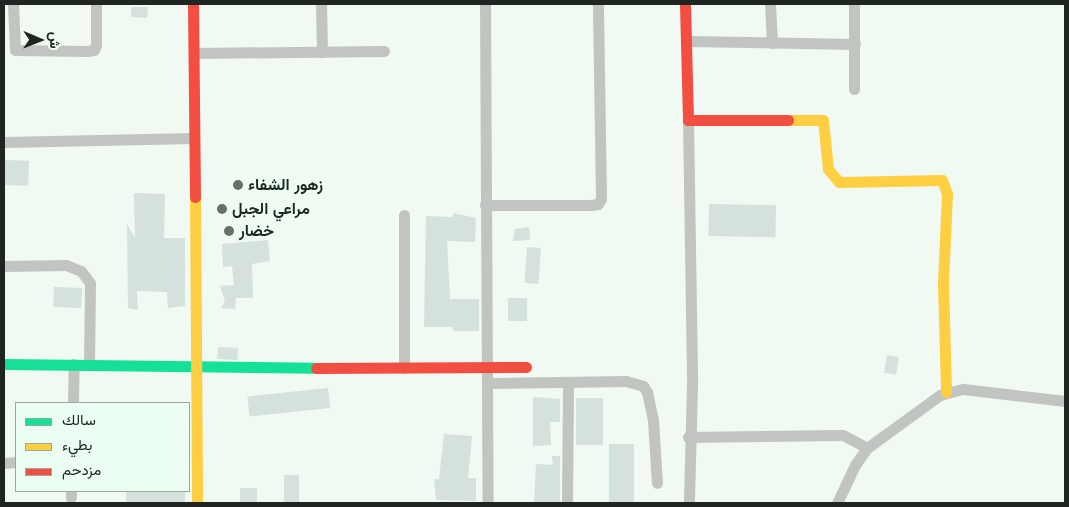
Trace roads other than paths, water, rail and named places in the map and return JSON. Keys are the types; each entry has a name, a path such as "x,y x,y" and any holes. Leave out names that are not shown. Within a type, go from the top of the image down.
{"street":[{"path":"14,4 15,50 87,51 95,48 96,4"},
{"path":"193,4 197,369 193,461 197,503"},
{"path":"321,4 322,52"},
{"path":"485,4 485,205 489,368 488,503"},
{"path":"485,205 591,205 598,204 602,198 598,4"},
{"path":"686,4 692,385 688,437 689,503"},
{"path":"770,4 772,43"},
{"path":"854,4 854,89"},
{"path":"687,41 855,44"},
{"path":"194,53 384,51"},
{"path":"688,120 823,120 828,169 839,182 942,180 947,194 943,282 946,392"},
{"path":"4,142 194,138"},
{"path":"404,215 404,368"},
{"path":"4,266 66,265 81,271 90,283 89,364"},
{"path":"4,364 89,364 197,369 526,367"},
{"path":"73,402 74,364"},
{"path":"489,383 626,381 643,386 647,392 653,420 657,483"},
{"path":"567,503 568,382"},
{"path":"837,503 854,465 867,448 946,392 963,389 1065,401"},
{"path":"688,437 843,435 867,448"}],"place":[{"name":"زهور الشفاء","path":"238,185"},
{"name":"مراعي الجبل","path":"222,209"},
{"name":"خضار","path":"229,231"}]}
